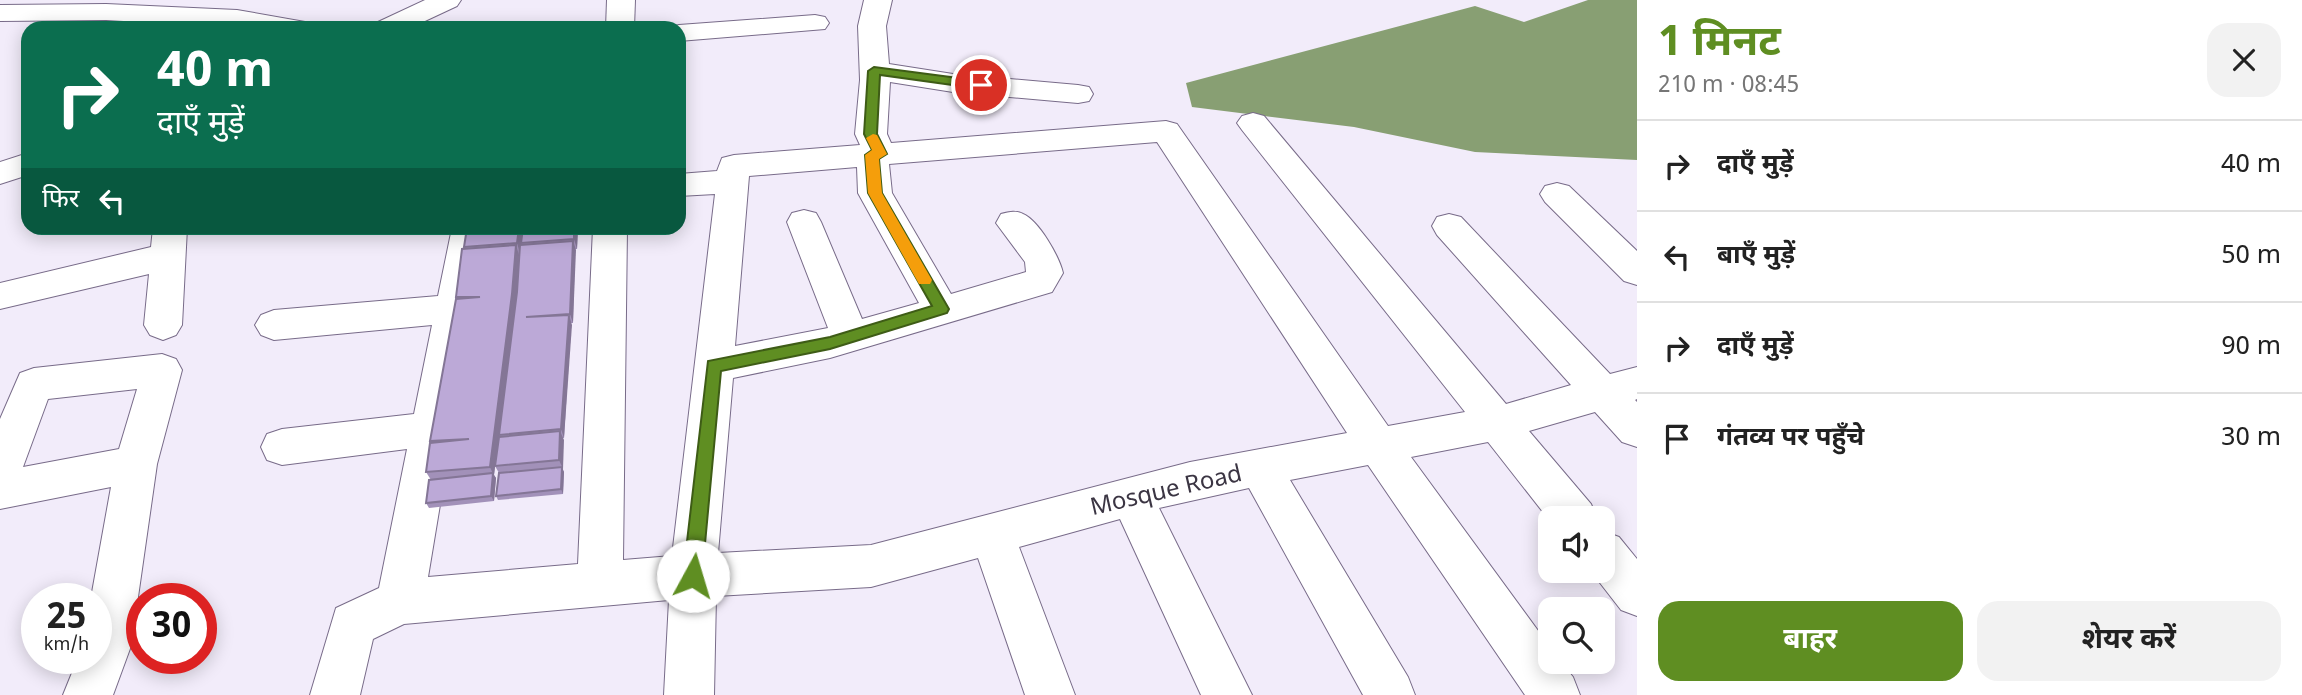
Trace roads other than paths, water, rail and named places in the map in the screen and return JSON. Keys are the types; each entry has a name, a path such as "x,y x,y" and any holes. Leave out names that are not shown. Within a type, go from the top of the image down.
{"street":[{"path":"403,21 447,0"},
{"path":"620,21 621,0"},
{"path":"878,0 872,26 874,71 871,134 876,154 875,193 942,309"},
{"path":"180,21 236,9 273,21"},
{"path":"0,13 106,12 167,21"},
{"path":"686,32 815,23"},
{"path":"874,71 953,83 1078,94"},
{"path":"1253,123 1565,506"},
{"path":"689,695 693,576 734,166 1166,131 1378,445 1555,695"},
{"path":"0,173 21,166"},
{"path":"686,184 732,181"},
{"path":"1557,194 1637,272"},
{"path":"804,222 851,337"},
{"path":"713,366 851,337 1039,282 1045,273 1042,258 1013,223"},
{"path":"1449,226 1619,388 1637,430"},
{"path":"335,695 353,624 400,602 468,235"},
{"path":"600,585 610,235"},
{"path":"2,296 169,242 163,325"},
{"path":"274,325 454,309"},
{"path":"0,472 34,384 162,370 136,464 107,646 88,695"},
{"name":"Mosque Road","path":"400,602 693,576 871,566 1190,481 1498,423 1619,388"},
{"path":"282,447 432,429"},
{"path":"0,490 136,464"},
{"path":"1260,468 1390,695"},
{"path":"1131,496 1227,695"},
{"path":"992,533 1050,695"},
{"path":"1615,567 1637,594"}]}
